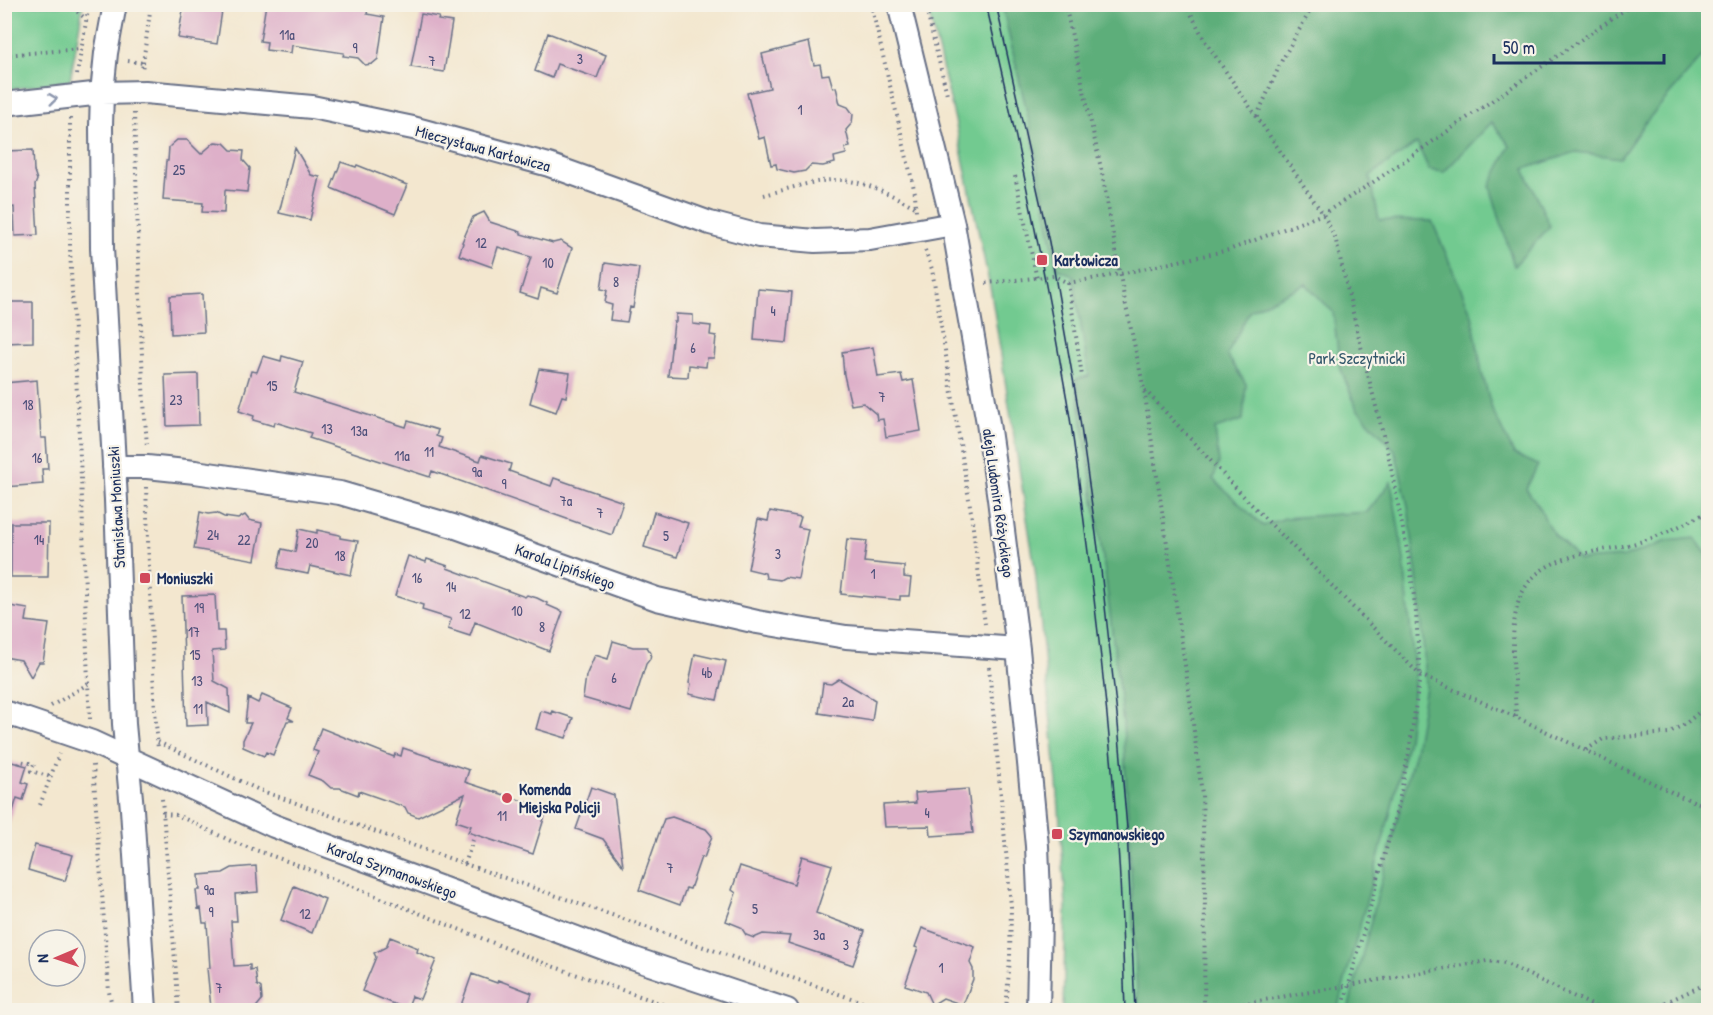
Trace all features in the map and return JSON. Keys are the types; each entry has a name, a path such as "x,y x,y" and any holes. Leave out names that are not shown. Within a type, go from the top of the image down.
{"street":[{"name":"Stanisława Moniuszki","path":"115,4 106,53 102,93 102,248 124,718 146,1011"},
{"name":"aleja Ludomira Różyckiego","path":"898,4 953,224 988,423 1018,649 1038,846 1040,918 1038,1011"},
{"name":"Mieczysława Karłowicza","path":"4,104 102,93 158,92 312,107 413,128 549,165 710,222 759,236 815,241 870,239 953,224"},
{"name":"Karola Lipińskiego","path":"114,467 147,467 195,472 340,493 453,526 657,599 757,622 846,638 1018,649"},
{"name":"Karola Szymanowskiego","path":"4,712 92,742 274,826 617,953 787,1011"}],"path":[{"path":"68,4 86,19"},
{"path":"76,81 89,4"},
{"path":"141,79 151,4"},
{"path":"871,4 915,193 915,208 925,254 932,269"},
{"path":"1065,4 1102,173 1144,389 1189,692 1202,794 1206,1011 1487,960 1504,963 1602,1011"},
{"path":"1186,4 1204,41 1323,214 1335,237 1389,458 1410,565 1420,675 1410,745 1399,802 1342,1011"},
{"path":"1257,117 1282,60 1314,4"},
{"path":"986,283 1054,276 1068,283 1120,274 1229,250 1323,214 1375,181 1633,4"},
{"path":"4,55 81,49"},
{"path":"128,61 143,63"},
{"path":"134,106 142,386 147,450"},
{"path":"70,113 70,249 90,724"},
{"path":"1015,176 1037,279"},
{"path":"764,195 820,181 842,180 868,185 915,208"},
{"path":"1068,283 1082,376"},
{"path":"1144,389 1249,502 1420,675 1516,717 1682,797 1708,806"},
{"path":"146,480 158,759"},
{"path":"1516,717 1513,650 1515,619 1521,595 1530,579 1540,570 1559,561 1645,540 1708,512"},
{"path":"45,709 88,684"},
{"path":"1586,750 1603,739 1668,733 1684,724 1708,705"},
{"path":"158,742 257,789 885,1011"},
{"path":"40,805 59,754"},
{"path":"93,756 109,992 113,1011"},
{"path":"19,764 20,761 34,764 31,771 51,777"},
{"path":"162,805 179,1011"},
{"path":"163,814 177,815 233,842 306,868 546,964 680,1011"},
{"path":"465,864 473,840"},
{"path":"1648,1011 1708,982"}],"green space":[{"path":"4,5 83,5 70,81 5,90"},
{"name":"Park Szczytnicki","path":"927,5 1708,5 1708,1010 1063,1010 1066,906 1057,782 1035,569 991,292 955,120"},
{"name":"Park Szczytnicki","path":"1002,5 1708,5 1708,50 1644,124 1620,158 1576,152 1524,169 1550,226 1514,266 1490,186 1510,146 1492,122 1444,172 1429,170 1417,143 1370,176 1379,220 1432,221 1472,315 1482,373 1492,409 1514,454 1538,465 1526,489 1541,509 1554,534 1580,560 1624,557 1667,541 1695,538 1708,556 1708,1010 1348,1010 1415,751 1426,686 1425,667 1420,600 1408,506 1395,450 1357,409 1340,367 1333,312 1306,284 1250,310 1227,355 1246,384 1243,420 1215,429 1219,463 1213,479 1263,526 1285,518 1367,512 1391,482 1404,560 1415,676 1408,739 1337,1010 1138,1010 1123,723 1105,572 1076,379 1089,376 1073,275 1057,269 1030,125"}],"building":[{"path":"184,4 223,4 217,44 178,38"},
{"path":"266,4 303,4 334,9 335,4 368,8 367,14 384,17 378,59 372,64 365,65 358,58 343,56 344,53 292,45 291,53 266,50 267,42 260,41"},
{"path":"421,14 452,22 444,72 411,67"},
{"path":"548,33 606,55 597,78 557,64 552,78 535,71"},
{"path":"809,42 814,65 820,64 822,75 829,74 833,88 836,87 840,104 848,107 853,114 852,123 846,130 850,147 845,148 846,154 834,157 835,163 823,166 811,165 805,171 794,173 777,169 776,164 771,165 765,137 759,139 747,93 770,88 762,54"},
{"path":"177,140 187,140 201,154 215,142 224,143 231,150 244,151 243,160 250,168 247,192 225,190 224,213 202,212 203,203 163,200 169,147"},
{"path":"295,148 311,175 320,177 310,220 279,213"},
{"path":"33,150 37,180 35,185 38,235 15,236 14,207 4,208 4,151"},
{"path":"341,162 356,167 357,165 407,185 395,214 331,188"},
{"path":"484,212 490,222 553,243 561,241 572,248 557,293 541,288 538,299 520,293 531,257 498,247 492,267 459,255 473,217"},
{"path":"605,263 639,268 633,308 630,307 627,322 610,320 612,305 605,303 607,290 601,289"},
{"path":"758,289 792,292 787,343 754,340"},
{"path":"202,294 204,332 171,334 170,296"},
{"path":"4,302 33,302 33,342 4,343"},
{"path":"676,314 693,315 693,324 711,326 710,335 716,336 714,358 707,358 706,367 689,365 688,377 668,376"},
{"path":"873,347 878,377 901,374 903,382 913,380 921,431 886,437 883,419 877,420 876,414 863,403 851,405 844,375 842,352"},
{"path":"263,356 281,361 282,356 303,362 294,392 406,427 408,421 438,430 436,436 442,438 439,447 480,461 482,455 511,464 509,471 551,486 554,478 623,502 612,535 432,471 430,477 309,438 311,433 275,422 274,426 253,420 254,416 239,411 251,371 257,372"},
{"path":"539,369 570,373 566,397 562,396 556,412 530,403"},
{"path":"198,374 199,425 167,426 165,375"},
{"path":"37,380 41,438 46,438 48,469 42,469 43,484 4,487 4,383"},
{"path":"770,511 801,517 798,527 808,529 798,579 766,578 765,573 748,569 758,519 768,521"},
{"path":"200,512 216,513 238,519 245,515 249,520 262,523 255,560 194,549"},
{"path":"654,512 688,523 677,557 644,547"},
{"path":"11,523 49,523 48,577 11,577"},
{"path":"299,529 317,533 317,530 358,541 351,575 310,566 308,574 278,568 282,549 295,552"},
{"path":"847,539 867,541 864,562 904,566 904,577 911,578 909,596 900,596 900,600 841,594"},
{"path":"408,556 426,562 427,559 525,597 527,595 537,598 563,612 549,651 475,622 470,636 448,629 451,619 422,610 423,605 395,596"},
{"path":"215,595 217,631 224,631 225,650 212,651 214,681 229,689 230,713 207,702 208,725 186,726 182,596"},
{"path":"4,605 28,609 26,621 49,624 43,662 39,662 31,677 21,660 4,657"},
{"path":"613,641 633,647 647,647 651,653 631,712 583,698 586,676 595,655 608,659"},
{"path":"695,654 726,661 717,700 689,694"},
{"path":"839,679 875,700 872,721 819,713 823,683 831,684"},
{"path":"262,695 292,708 288,718 294,721 287,721 273,755 266,752 264,756 243,747 243,740 251,723 245,723 248,698 258,703"},
{"path":"541,711 552,714 552,711 573,718 566,738 536,729"},
{"path":"321,728 394,757 395,754 401,756 403,748 469,770 465,782 547,809 533,854 468,832 471,826 456,821 465,794 418,817 408,813 405,807 359,791 358,795 340,788 331,788 323,781 308,775 318,752 313,750"},
{"path":"4,760 27,766 22,782 28,784 23,800 17,798 9,824 4,824"},
{"path":"591,787 614,795 623,866 603,839 576,829"},
{"path":"968,789 973,833 931,836 930,826 885,827 883,805 916,803 915,793"},
{"path":"672,817 706,829 712,836 704,858 701,857 690,889 686,888 680,905 639,890 664,819"},
{"path":"35,845 73,855 65,881 28,870"},
{"path":"802,856 832,865 816,913 865,931 853,965 788,943 790,936 763,934 754,938 746,935 741,927 726,921 736,893 732,890 740,866 794,884"},
{"path":"256,866 258,892 235,894 237,921 231,921 234,966 250,965 250,970 255,969 262,1000 253,1011 236,1011 235,1006 211,1008 207,968 210,968 207,923 203,923 201,908 198,909 196,890 200,890 199,875"},
{"path":"294,886 325,899 312,933 281,920"},
{"path":"922,928 975,947 970,963 973,969 973,979 963,1005 943,998 932,1005 926,992 905,985 918,948 915,947"},
{"path":"390,937 418,948 417,952 436,960 420,999 412,996 407,1009 362,991 376,957 374,953 386,947"},
{"path":"472,974 497,983 498,980 532,993 526,1011 459,1011"}],"tram line":[{"path":"986,4 1039,251 1075,451 1112,769 1125,1010"},
{"path":"996,4 1049,242 1079,413 1101,570 1127,828 1135,1010"}],"place":[{"name":"Karłowicza","path":"1042,260"},
{"name":"Moniuszki","path":"145,578"},
{"name":"Komenda Miejska Policji","path":"507,798"},
{"name":"Szymanowskiego","path":"1057,834"}]}
